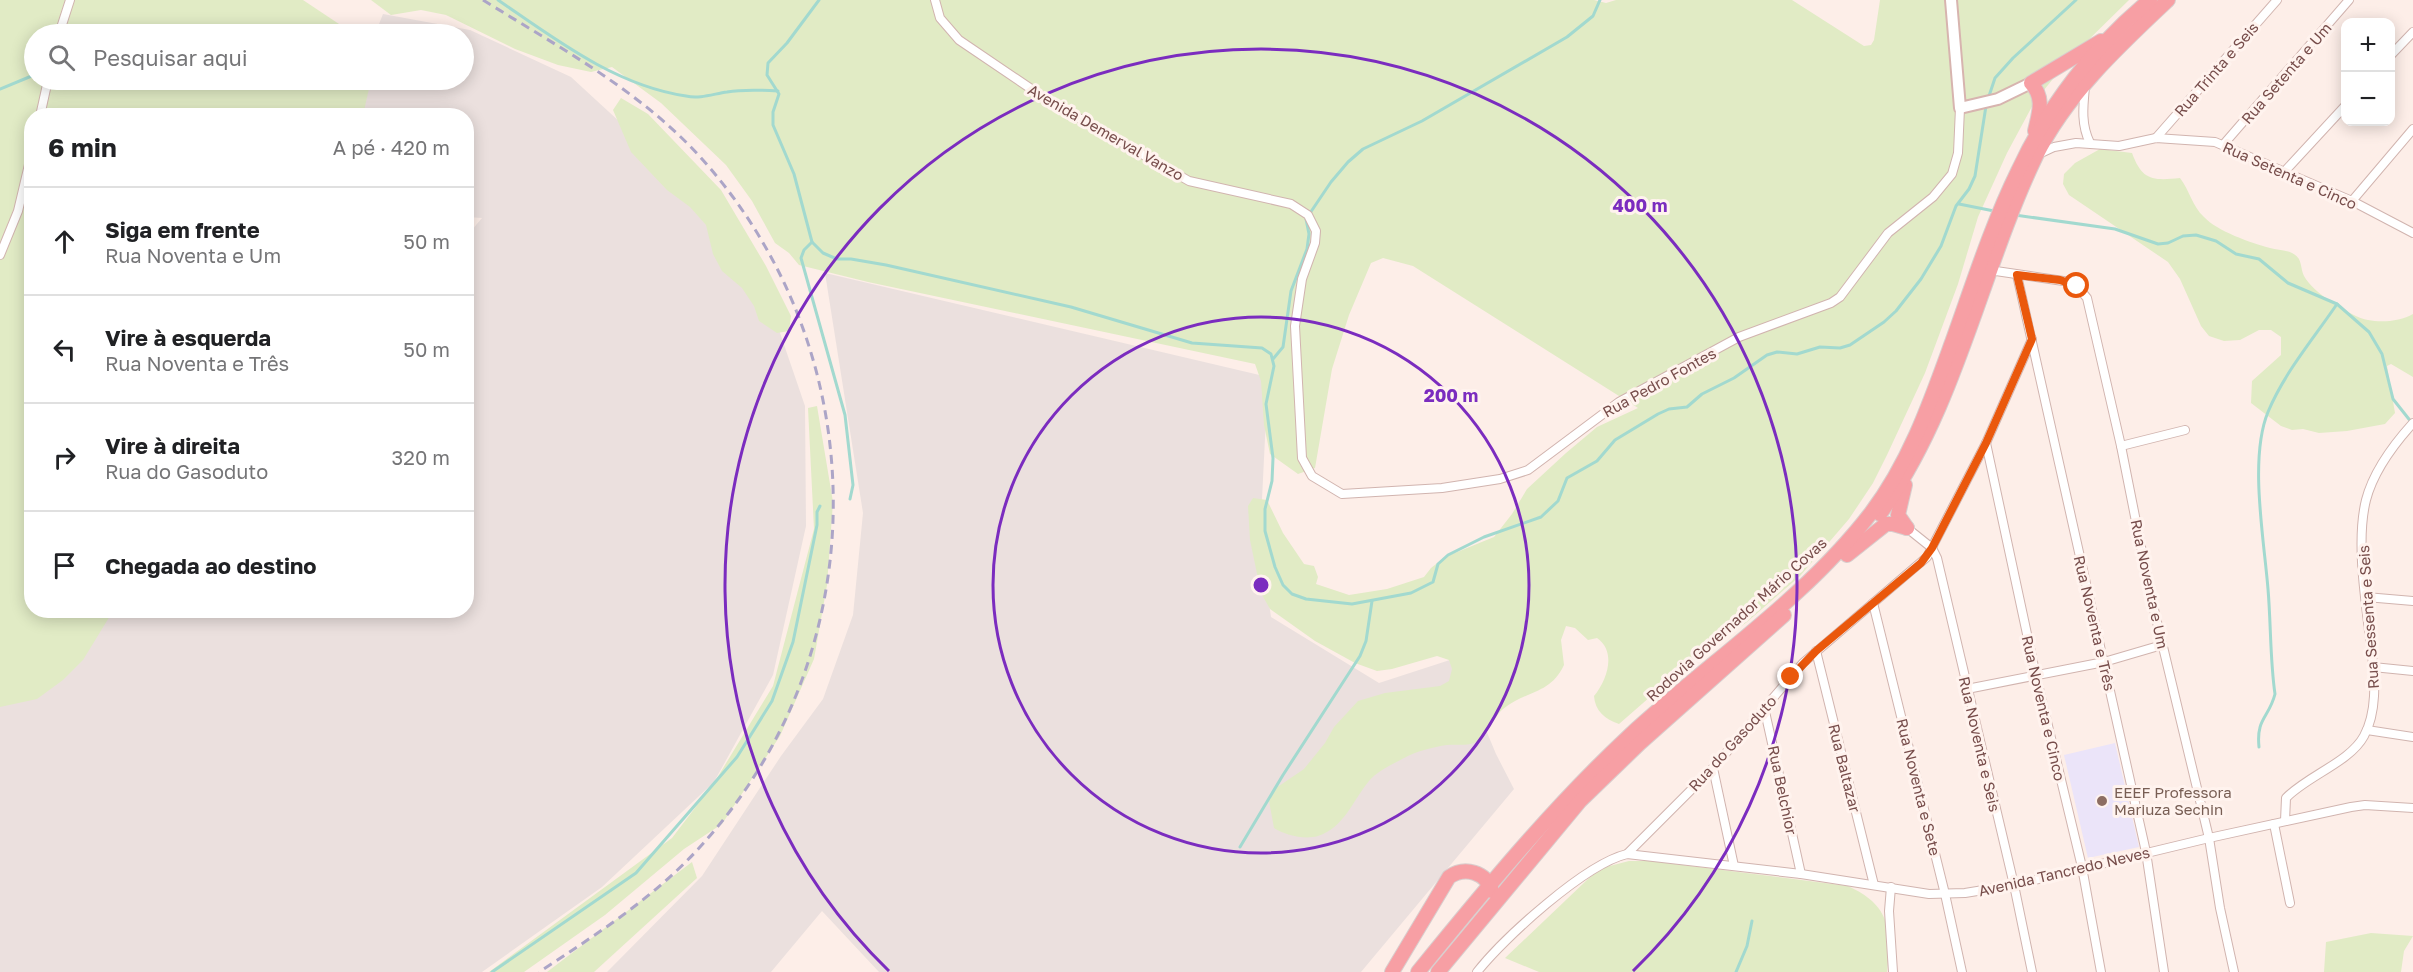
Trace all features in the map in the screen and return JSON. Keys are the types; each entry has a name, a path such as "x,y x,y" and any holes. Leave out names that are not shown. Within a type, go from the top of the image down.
{"highway":[{"name":"Rodovia Governador Mário Covas","path":"1418,972 1490,884 1573,792 1629,736 1806,583 1846,544 1873,510 1901,464 1923,420 2005,200 2075,79 2110,35 2150,0"},
{"name":"Rodovia Governador Mário Covas","path":"1438,972 1580,801 1640,743 1815,587 1847,555 1880,514 1909,471 1938,411 2035,149 2107,60 2168,0"},
{"path":"2035,149 2041,98 2031,83 2110,35"},
{"path":"1906,528 1900,519 1898,509 1909,471"},
{"path":"1847,555 1886,524 1906,528"},
{"path":"1392,972 1449,877 1457,871 1479,874 1490,884 1493,892 1492,908"}],"street":[{"path":"62,24 70,0"},
{"name":"Avenida Demerval Vanzo","path":"935,0 940,18 959,40 1049,101 1189,180 1291,204 1308,215"},
{"name":"Rua Pedro Fontes","path":"1308,215 1316,231 1315,243 1302,279 1295,326 1302,458 1307,471 1330,489 1342,494 1352,494 1442,488 1500,479 1528,470 1620,402 1739,337 1831,303 1840,297 1887,233 1933,196 1952,174 1958,153 1960,108 1951,0"},
{"name":"Rua Trinta e Seis","path":"2156,138 2277,0"},
{"name":"Rua Setenta e Um","path":"2223,145 2349,0"},
{"path":"2395,52 2413,32"},
{"path":"1960,108 2008,95 2031,83"},
{"path":"2085,85 2084,131 2090,144"},
{"path":"42,108 46,90"},
{"path":"2285,171 2341,110"},
{"path":"2352,201 2413,129"},
{"name":"Rua Setenta e Cinco","path":"2035,149 2065,144 2119,146 2156,138 2205,140 2223,145 2285,171 2411,229"},
{"path":"0,255 18,211 24,186"},
{"name":"Rua Noventa e Um","path":"1989,270 2070,282 2077,286 2087,298 2121,446 2162,645 2209,838 2220,908 2234,972"},
{"name":"Rua Noventa e Três","path":"2017,275 2146,852 2164,972"},
{"name":"Rua do Gasoduto","path":"1627,854 1713,768 1764,707 1816,651 1921,563 1932,548 1986,443 2032,339"},
{"name":"Rua Sessenta e Seis","path":"2285,822 2286,798 2353,750 2367,730 2374,696 2362,544 2366,499 2391,451 2413,423"},
{"path":"2121,446 2185,430"},
{"name":"Rua Noventa e Cinco","path":"1986,443 2036,676 2082,867 2102,972"},
{"path":"1906,528 1932,548"},
{"name":"Rua Noventa e Seis","path":"1932,548 1937,558 2014,885 2032,972"},
{"path":"2366,597 2413,601"},
{"name":"Rua Noventa e Sete","path":"1873,603 1962,972"},
{"path":"1967,689 2104,662 2162,645"},
{"name":"Rua Baltazar","path":"1816,651 1874,885"},
{"path":"2373,667 2413,671"},
{"name":"Rua Belchior","path":"1764,707 1801,874"},
{"path":"2367,730 2413,737"},
{"path":"1713,768 1734,866"},
{"name":"Avenida Tancredo Neves","path":"1627,854 1801,874 1891,888 1945,894 1965,893 2014,885 2146,852 2365,805 2413,808"},
{"path":"2274,824 2290,903"},
{"path":"1477,972 1500,947 1562,892 1606,861 1627,854"},
{"path":"1891,888 1889,911 1893,972"}],"shaded area":[{"path":"383,14 437,24 379,24"},
{"path":"474,32 571,77 684,181 779,330 805,406 806,526 773,675 714,782 602,887 482,972 0,972 0,706 83,618 474,618 474,228 482,218 474,217 474,108 348,108 354,90 474,90"},
{"path":"825,273 1268,377 1260,540 1271,617 1379,683 1456,658 1496,754 1514,789 1361,972 879,972 822,911 771,972 607,972 702,876 781,756 823,699 853,615 863,513"},
{"name":"EEEF Professora Mariuza Sechin","path":"2115,743 2139,847 2088,858 2064,755"}],"green space":[{"path":"0,0 303,0 339,24 24,24 24,90 369,90 365,108 24,108 24,618 109,618 83,660 63,680 37,699 0,707"},
{"path":"371,0 1594,0 1606,3 1616,0 1792,0 1864,46 1871,45 1874,40 1880,0 2129,0 2070,58 2035,101 2007,153 1978,217 1958,284 1925,373 1887,455 1873,483 1849,519 1800,576 1747,622 1674,676 1619,724 1602,714 1596,706 1594,696 1606,674 1607,651 1597,638 1588,640 1575,628 1566,626 1561,640 1564,665 1552,682 1503,709 1479,741 1425,750 1381,771 1372,777 1335,827 1318,836 1307,837 1289,835 1274,828 1269,801 1276,788 1304,769 1325,743 1334,727 1358,701 1385,693 1440,686 1449,681 1452,669 1449,660 1437,656 1377,671 1355,663 1315,641 1270,609 1261,593 1250,540 1248,506 1253,498 1267,500 1283,533 1304,564 1314,566 1318,577 1316,584 1349,595 1387,589 1424,577 1445,557 1494,537 1512,514 1527,489 1566,453 1597,427 1638,408 1413,266 1383,258 1371,263 1349,315 1332,369 1315,468 1298,474 1270,454 1264,425 1261,381 1255,364 868,282 799,265 789,253 775,243 752,201 726,165 661,103 612,67 591,72 558,65 515,49 474,29 474,24 464,24 446,15 421,10 391,15"},
{"path":"621,98 648,114 721,190 766,266 791,316 789,331 777,333 759,321 754,306 742,288 722,271 713,254 706,225 690,207 667,190 631,152 613,110"},
{"path":"2100,149 2132,153 2140,169 2149,177 2155,179 2180,178 2200,213 2210,222 2244,240 2296,255 2308,282 2323,296 2352,314 2368,320 2391,321 2413,314 2413,377 2391,364 2387,366 2395,413 2385,424 2347,431 2319,433 2303,429 2292,430 2281,426 2251,403 2252,381 2281,355 2281,337 2271,330 2259,330 2240,340 2224,341 2209,336 2201,326 2180,279 2168,262 2069,195 2063,184 2064,174 2075,163"},
{"path":"817,406 833,502 827,585 814,659 780,736 722,824 684,849 605,915 524,972 489,972 672,838 714,783 773,686 814,529 808,408"},
{"path":"1629,861 1651,861 1848,886 1873,902 1885,920 1889,943 1887,972 1539,972 1505,958 1602,868"},
{"path":"692,862 697,878 594,972 547,972"},
{"path":"2371,933 2413,936 2404,951 2401,972 2324,972 2326,942"}],"waterway":[{"path":"498,0 587,59 611,72 660,91 696,97 740,90 778,91"},
{"path":"819,0 787,43 768,63 767,75 779,94 773,112 773,125 794,174 812,242 823,253 837,259 886,265 1071,307 1192,343 1262,348 1271,354 1274,366 1266,404 1273,458 1272,481 1265,509 1265,531 1275,567 1283,585 1292,594 1306,599 1352,604 1411,593 1433,582 1438,564 1448,555 1484,537 1541,517 1558,501 1567,478 1597,461 1615,440 1658,414 1669,409 1687,407 1702,394 1734,378 1767,355 1777,352 1797,354 1820,347 1840,348 1850,345 1884,322 1896,311 1921,279 1941,246 1956,206 1969,189 1975,176 1986,106"},
{"path":"1273,359 1283,347 1291,291 1307,249 1309,234 1306,219 1331,182 1348,162 1363,149 1422,121 1567,37 1593,16 1600,0"},
{"path":"1988,99 1995,78 2013,58 2076,0"},
{"path":"0,89 24,79"},
{"path":"1959,204 1994,211"},
{"path":"2015,215 2115,229 2158,244 2168,243 2183,236 2196,235 2216,241 2236,254 2259,259 2288,283 2337,304 2369,332 2382,354 2393,399 2412,423"},
{"path":"812,242 804,250 801,258 845,415 853,485 850,499"},
{"path":"2259,747 2259,730 2275,694 2259,499 2259,452 2262,431 2282,383 2337,304"},
{"path":"492,972 636,873 737,757 772,701 793,642 820,506"},
{"path":"1240,847 1283,775 1360,656 1366,641 1372,601"},
{"path":"1736,972 1747,946 1752,921"}],"railway":[{"path":"483,0 570,53 653,112 702,159 759,235 799,319 824,407 833,498 826,589 803,677 764,761 708,838 670,877 628,911 539,972"}],"place":[{"name":"EEEF Professora Mariuza Sechin","path":"2102,801"}],"route":[{"path":"1791,677 1816,651 1927,557 1986,443 2032,339 2017,275 2060,280 2077,286"}]}
